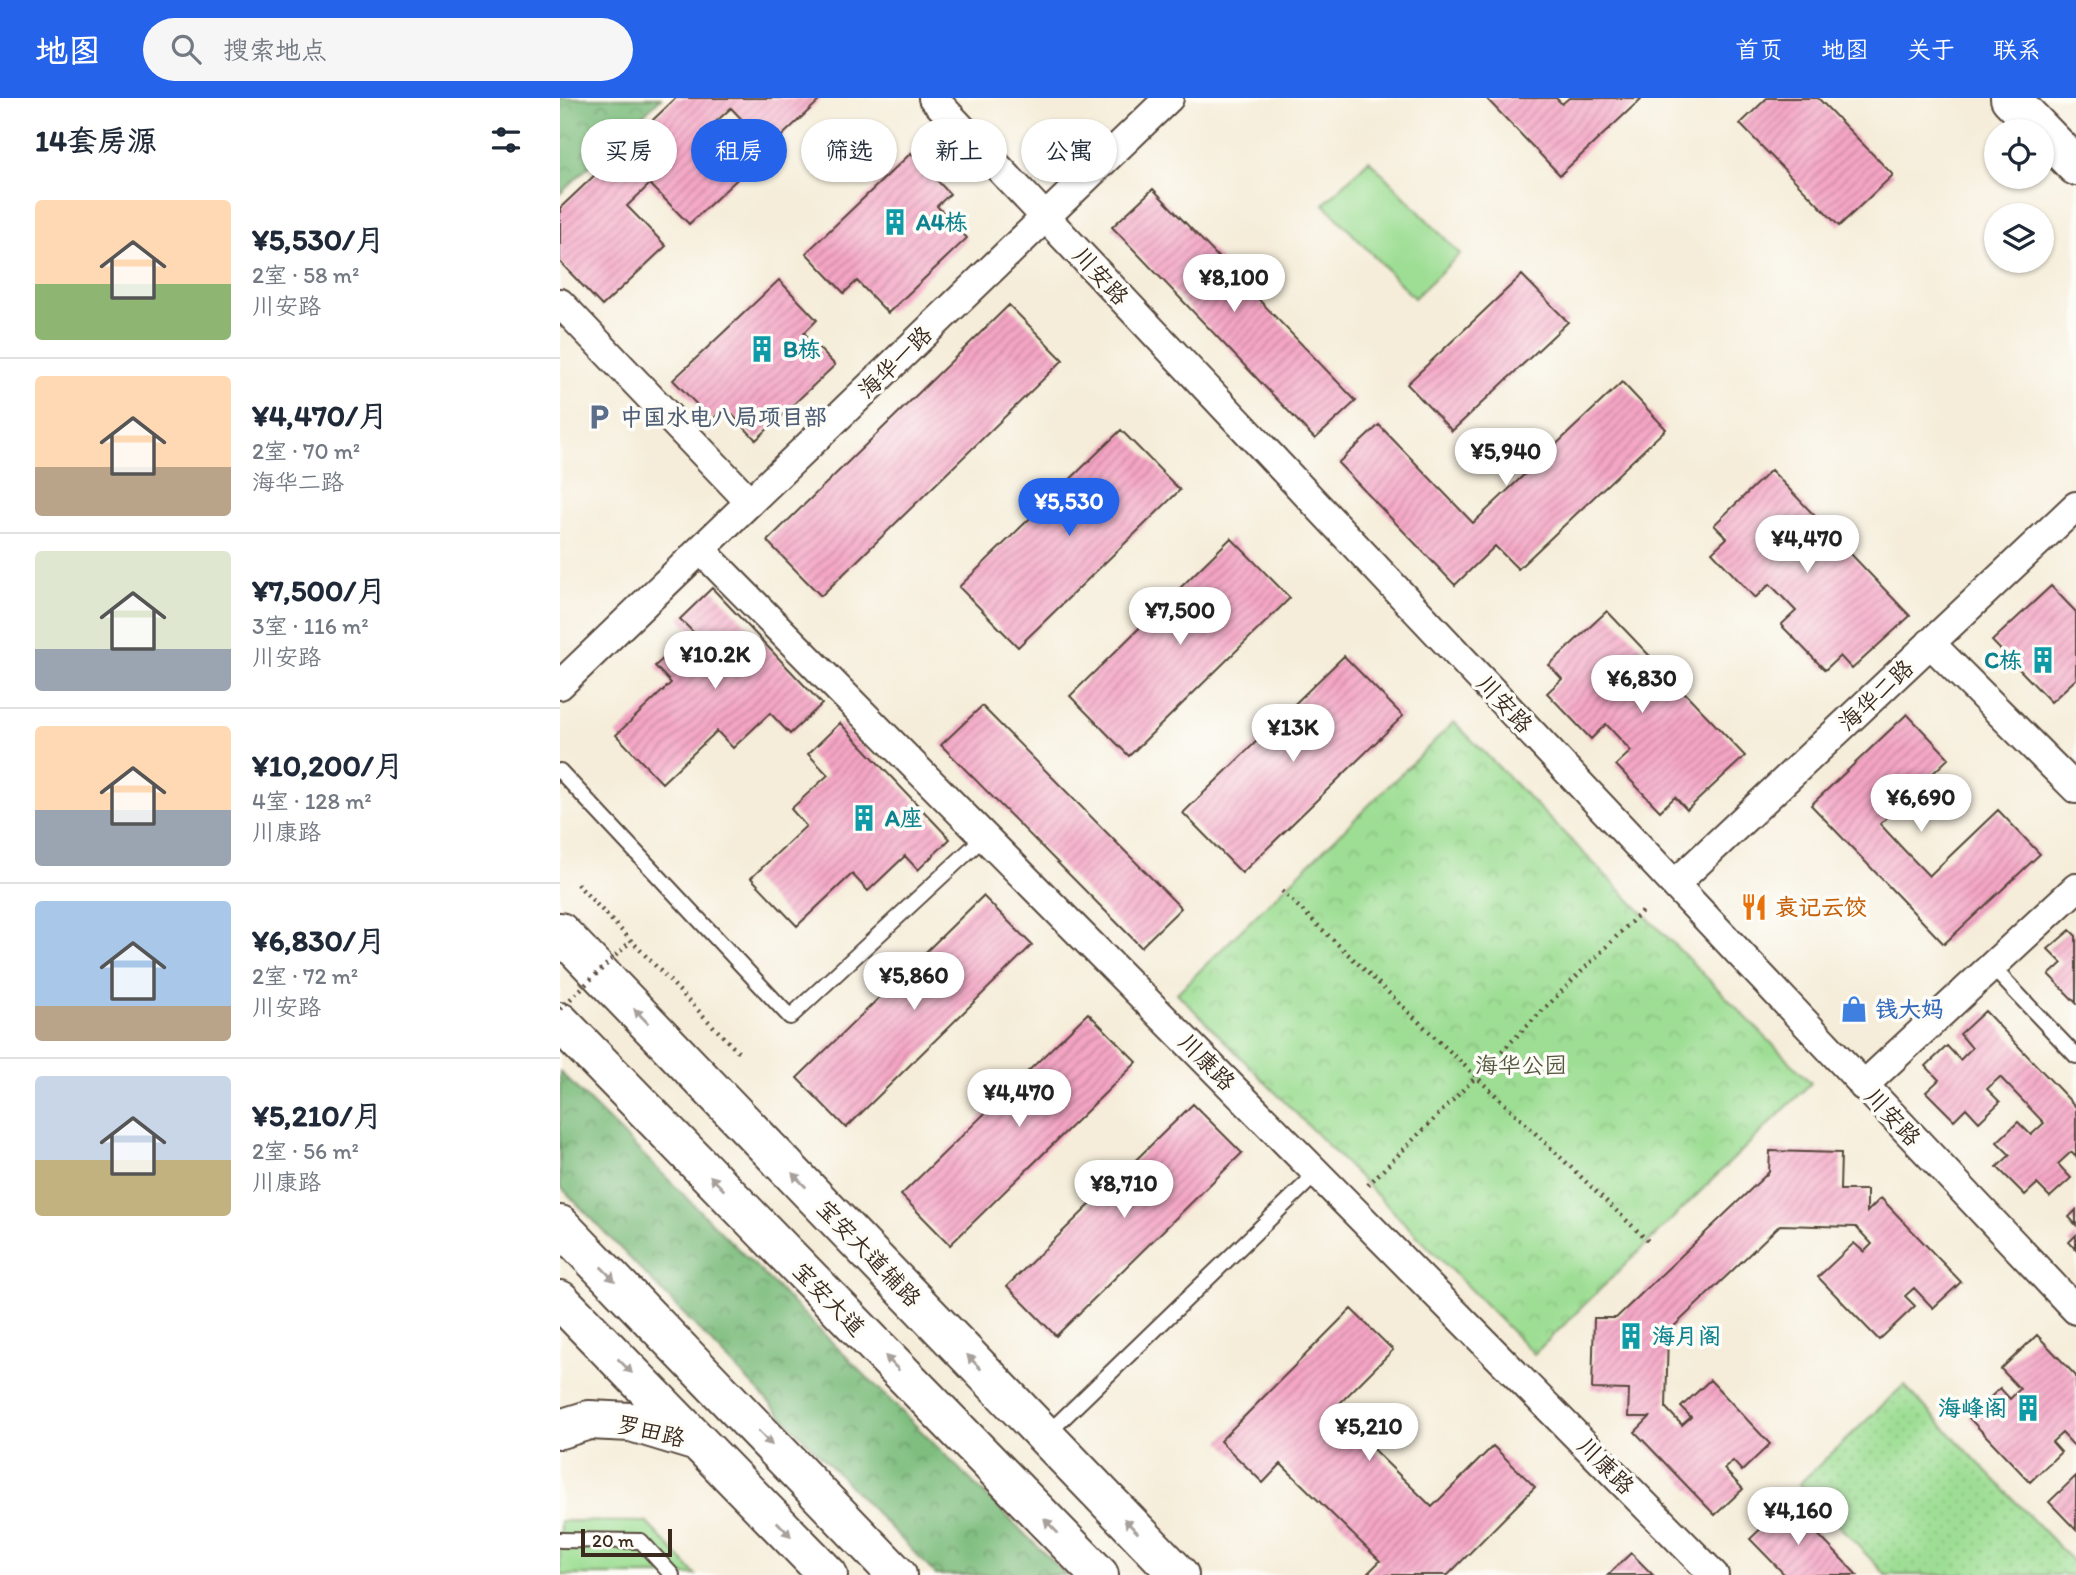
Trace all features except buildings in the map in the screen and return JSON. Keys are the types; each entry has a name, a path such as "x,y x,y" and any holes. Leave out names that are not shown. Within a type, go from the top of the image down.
{"main road":[{"path":"2010,98 2076,166"},
{"name":"宝安大道辅路","path":"560,932 1179,1575"},
{"name":"宝安大道","path":"560,1022 1099,1575"},
{"path":"560,1225 897,1575"},
{"path":"560,1300 828,1575"},
{"name":"罗田路","path":"560,1429 589,1420 631,1422 701,1443"}],"street":[{"name":"川安路","path":"933,98 2076,1310"},
{"name":"海华一路","path":"560,685 1169,98"},
{"path":"560,303 750,502"},
{"name":"海华二路","path":"1675,884 2076,506"},
{"name":"川康路","path":"701,550 1714,1575"},
{"path":"1930,643 2076,789"},
{"path":"1863,1086 2076,888"}],"lane":[{"path":"560,771 790,1017 984,837"},
{"path":"1992,967 2076,1056"},
{"path":"1045,1436 1317,1173"},
{"path":"560,1540 641,1541 672,1575"}],"path":[{"path":"577,884 738,1052"},
{"path":"1282,891 1649,1242"},
{"path":"1367,1185 1642,911"},
{"path":"560,1009 631,941"}],"green space":[{"path":"560,98 661,98 639,119 581,119 581,174 560,194"},
{"path":"1369,160 1460,254 1414,298 1324,204"},
{"name":"海华公园","path":"1454,722 1811,1083 1534,1354 1177,993"},
{"path":"560,1072 1066,1575 936,1575 560,1186"},
{"path":"1904,1385 2076,1565 2076,1575 1886,1575 1799,1484"},
{"path":"560,1521 646,1522 696,1575 560,1575"}],"place":[{"name":"A4栋","path":"895,222"},
{"name":"B栋","path":"762,349"},
{"name":"中国水电八局项目部","path":"599,417"},
{"name":"C栋","path":"2043,660"},
{"name":"A座","path":"864,818"},
{"name":"袁记云饺","path":"1754,907"},
{"name":"钱大妈","path":"1854,1009"},
{"name":"海月阁","path":"1631,1336"},
{"name":"海峰阁","path":"2028,1408"}]}
